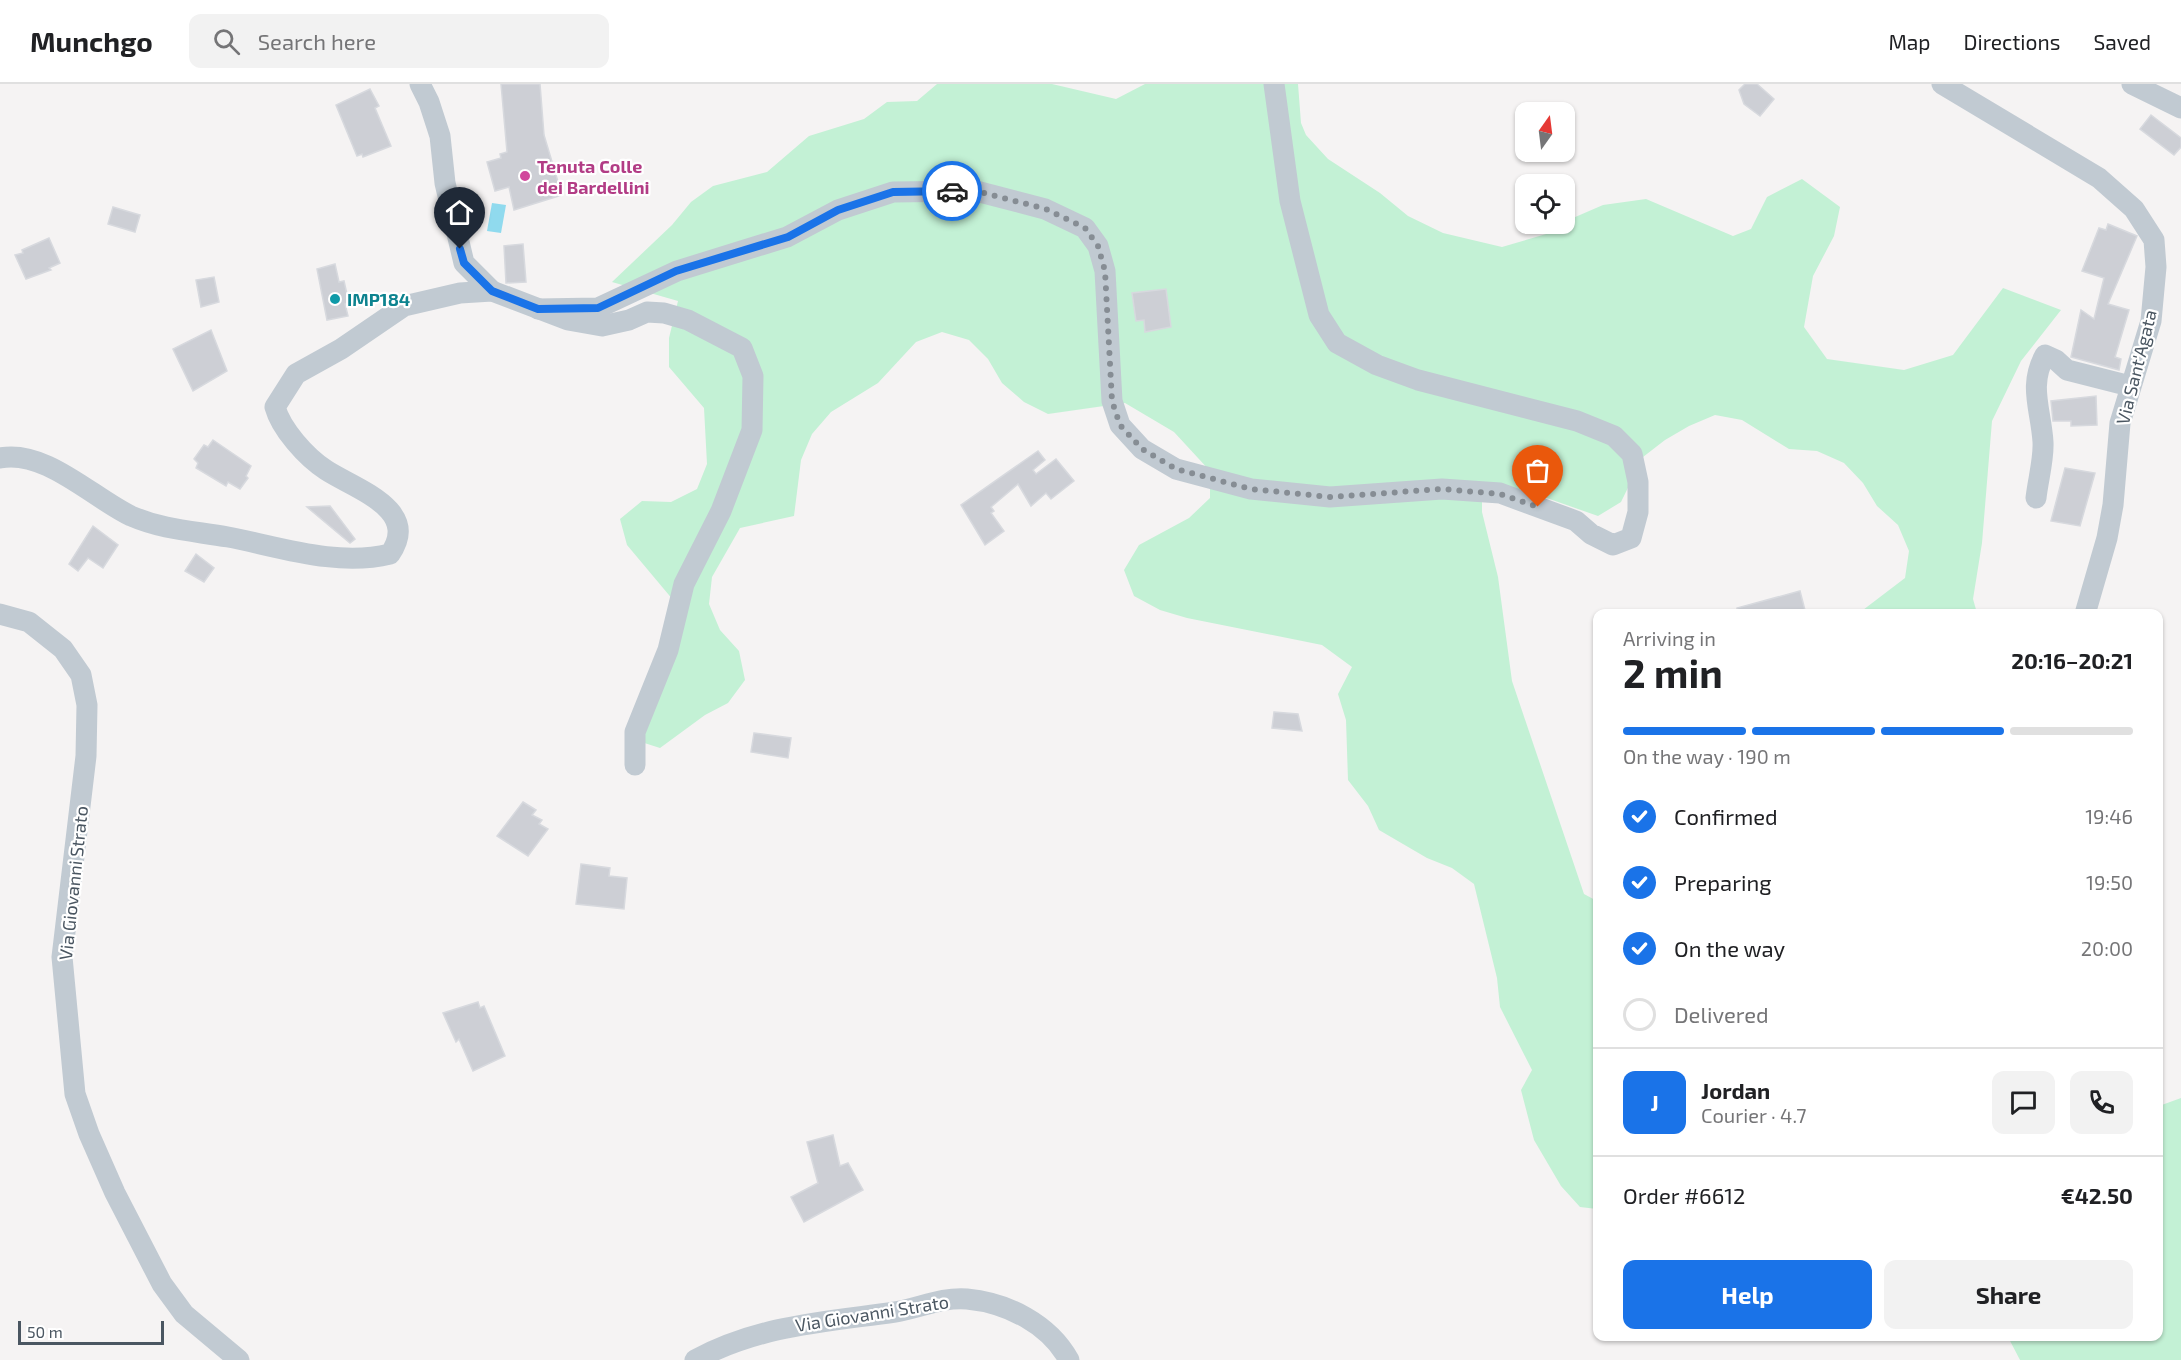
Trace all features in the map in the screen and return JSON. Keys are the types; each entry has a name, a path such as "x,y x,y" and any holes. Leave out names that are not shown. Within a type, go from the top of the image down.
{"street":[{"path":"420,84 429,102 440,136 445,183 464,263 492,291 568,320 602,326 629,320 647,312 664,313 688,320 741,348 753,376 752,430 721,511 684,584 668,650 635,732 635,765"},
{"path":"538,309 598,308 676,271 788,237 838,210 893,192 976,191 1046,209 1085,228 1098,246 1105,271 1112,401 1120,425 1142,449 1176,469 1251,489 1330,497 1442,489 1500,494 1576,521 1591,534 1613,545 1631,538 1638,512 1638,482 1632,454 1614,435 1577,421 1418,380 1377,366 1337,343 1319,315 1290,201 1274,84"},
{"name":"Via Sant'Agata","path":"1942,84 2099,178 2134,209 2154,240 2156,267 2151,321 2120,423 2113,505 2107,538 2086,609"},
{"path":"2132,84 2181,108"},
{"path":"0,458 27,459 57,470 129,515 160,527 347,558 371,559 390,554 397,544 399,531 395,518 380,501 324,469 284,426 278,418 275,406 296,374 340,349 404,306 460,293 492,291"},
{"path":"2036,498 2043,443 2036,403 2037,370 2045,355 2056,360 2067,370 2087,377 2130,386"},
{"name":"Via Giovanni Strato","path":"0,614 28,622 63,649 81,675 87,705 86,756 62,957 75,1094 89,1134 115,1193 162,1284 184,1314 239,1360"},
{"name":"Via Giovanni Strato","path":"695,1360 792,1325 897,1312 955,1299 999,1306 1040,1325 1052,1335 1069,1360"}],"green space":[{"path":"937,84 1052,84 1116,99 1145,84 1298,84 1301,123 1306,135 1328,159 1380,193 1408,216 1443,233 1502,247 1546,234 1575,234 1575,217 1603,205 1646,199 1733,236 1751,229 1767,197 1802,179 1840,207 1834,236 1813,276 1804,327 1827,359 1904,370 1953,355 2003,288 2061,310 2021,361 1992,421 1982,543 1973,599 1976,609 1864,609 1905,578 1909,551 1898,525 1877,506 1863,483 1844,463 1817,451 1789,449 1742,420 1715,415 1665,440 1643,457 1621,502 1598,516 1521,489 1482,500 1482,512 1498,577 1512,681 1584,894 1593,899 1593,1209 1580,1207 1561,1186 1534,1140 1521,1090 1532,1070 1500,1007 1497,978 1474,884 1452,868 1427,858 1379,830 1368,806 1348,780 1346,720 1338,694 1352,667 1322,645 1187,618 1160,610 1134,596 1124,570 1139,545 1189,518 1210,498 1210,471 1174,432 1125,403 1048,414 1024,402 1002,383 988,359 969,340 942,332 916,342 878,383 831,412 812,434 801,460 794,516 740,528 712,577 709,604 720,630 739,651 745,680 728,703 705,715 660,748 635,740 684,613 627,545 620,519 642,501 671,502 697,489 707,464 704,408 669,367 669,338 678,301 612,282 672,225 691,202 713,186 767,172 809,136 864,119 887,102 917,101"},
{"path":"2181,1098 2181,1360 2020,1360 2010,1341 2163,1341 2163,1105"}],"water":[{"path":"492,203 506,205 501,233 487,231"}],"building":[{"path":"501,84 540,84 544,135 562,195 514,210 509,187 495,191 487,162 501,158 500,154 507,152"},
{"path":"1745,84 1757,84 1774,99 1760,116 1744,104 1739,90"},
{"path":"370,89 379,106 375,108 391,146 363,157 362,154 357,156 336,105"},
{"path":"2151,115 2181,138 2181,147 2174,155 2140,129"},
{"path":"113,207 140,215 135,232 108,224"},
{"path":"2108,224 2137,236 2108,304 2129,310 2115,357 2121,359 2119,370 2071,357 2081,310 2094,319 2104,278 2082,271 2099,228 2106,230"},
{"path":"49,238 60,263 49,268 51,270 26,279 15,255"},
{"path":"523,244 526,282 506,283 504,246"},
{"name":"IMP184","path":"335,264 339,282 344,281 349,303 345,304 348,316 327,320 317,269"},
{"path":"214,277 219,302 201,307 196,280"},
{"path":"1166,289 1171,327 1145,332 1144,320 1136,321 1132,293"},
{"path":"211,330 227,371 193,391 173,349"},
{"path":"2096,396 2097,425 2071,426 2071,421 2053,421 2051,401"},
{"path":"213,440 251,466 246,476 248,478 240,489 228,482 226,486 196,468 198,463 194,459 204,445 208,447"},
{"path":"1038,451 1045,460 1033,470 1036,474 1056,459 1074,481 1051,499 1046,493 1031,506 1018,484 991,507 994,511 991,513 1004,531 985,545 961,505"},
{"path":"2065,468 2095,473 2080,526 2051,521"},
{"path":"330,506 355,539 350,543 307,507"},
{"path":"93,526 118,545 103,568 88,558 78,571 69,564"},
{"path":"196,554 214,568 204,582 185,571"},
{"path":"1800,591 1805,609 1737,609"},
{"path":"1274,712 1298,714 1302,731 1272,728"},
{"path":"754,733 791,738 788,758 751,752"},
{"path":"523,802 536,810 532,815 542,820 539,824 548,829 528,856 497,836"},
{"path":"581,864 610,868 609,876 627,878 624,909 576,904"},
{"path":"478,1002 480,1008 484,1006 505,1056 473,1071 459,1039 456,1042 443,1013"},
{"path":"833,1135 840,1166 848,1163 863,1190 804,1222 791,1197 818,1183 807,1142"}],"way so far":[{"path":"952,191 976,191 1046,209 1085,228 1098,246 1105,271 1112,401 1120,425 1142,449 1176,469 1251,489 1330,497 1442,489 1500,494 1538,507"}],"place":[{"name":"Tenuta Colle dei Bardellini","path":"525,176"},
{"name":"IMP184","path":"335,299"}],"route":[{"path":"460,249 464,263 492,291 538,309 598,308 676,271 788,237 838,210 893,192 952,191"}]}
